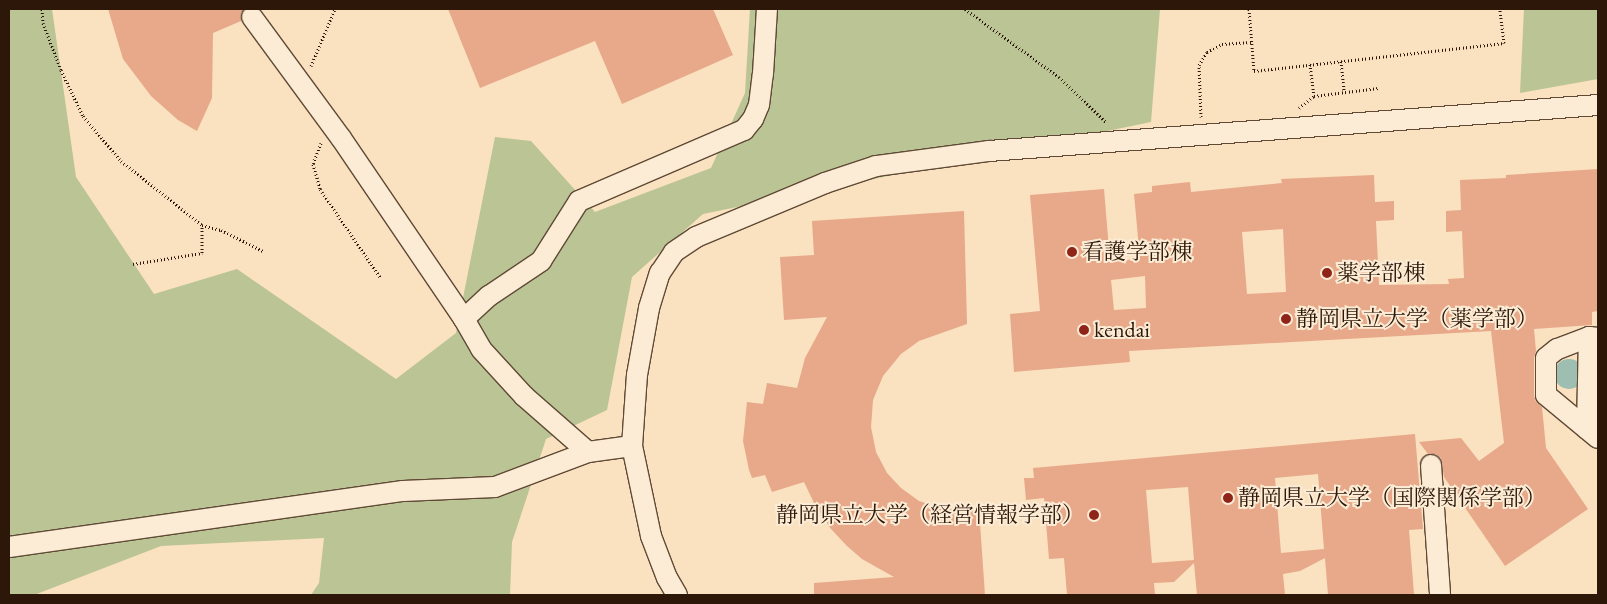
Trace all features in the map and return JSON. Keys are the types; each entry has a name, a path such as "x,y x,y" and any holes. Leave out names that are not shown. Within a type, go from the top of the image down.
{"lane":[{"path":"464,319 488,296 541,261 555,241 564,220 579,201 744,130 753,119 759,105 767,9"},
{"path":"252,17 334,128 464,319 480,349 524,396 588,452"},
{"path":"677,595 667,578 651,536 632,446 637,375 649,308 654,291 660,273 674,252 696,237 825,182 876,166 990,151 1598,105"},
{"path":"1594,338 1592,434 1546,396 1546,358 1557,349 1594,338"},
{"path":"9,547 403,491 495,487 588,452 632,446"},
{"path":"1431,465 1440,595"}],"path":[{"path":"42,9 43,23 83,116 121,161 202,225 221,230 263,251"},
{"path":"302,85 335,9"},
{"path":"965,9 1059,77 1126,141"},
{"path":"1249,9 1254,71 1504,43 1500,9"},
{"path":"1201,135 1199,65 1207,52 1222,44 1251,42"},
{"path":"1340,61 1344,92"},
{"path":"1310,64 1314,96"},
{"path":"1286,128 1300,107 1314,96 1379,88"},
{"path":"334,128 322,138 313,164 320,189 380,277"},
{"path":"133,264 202,253 202,225"}],"green space":[{"path":"9,9 52,9 76,177 154,294 237,269 396,379 456,333 495,137 531,141 595,212 711,168 745,93 750,9 1160,9 1151,122 703,214 632,277 607,410 546,439 512,542 510,595 311,595 319,583 324,538 161,546 34,595 9,595"},
{"path":"1524,9 1598,9 1598,79 1520,93"}],"shaded area":[{"path":"1569,359 1580,363 1584,374 1580,385 1569,389 1558,385 1554,374 1558,363"}],"building":[{"path":"108,9 244,9 241,13 241,21 213,33 212,98 197,131 178,120 151,96 123,59"},
{"path":"448,9 713,9 733,55 622,104 595,41 480,88"},
{"path":"1598,169 1598,311 1592,312 1592,325 1534,329 1536,351 1534,358 1534,395 1535,400 1542,407 1546,448 1588,509 1505,566 1444,477 1441,458 1436,454 1428,454 1419,442 1461,438 1479,461 1504,443 1491,331 1129,351 1130,362 1014,372 1010,314 1040,311 1030,195 1104,189 1110,261 1140,259 1134,194 1152,192 1152,186 1190,182 1191,192 1282,183 1281,179 1374,175 1375,202 1394,201 1394,220 1376,221 1379,285 1449,284 1448,279 1464,278 1462,231 1446,232 1446,211 1461,210 1460,180 1506,178 1506,175","holes":["1283,229 1286,292 1247,294 1242,232","1145,276 1146,308 1114,310 1111,280"]},
{"path":"964,211 967,324 919,341 901,354 883,376 873,400 871,427 876,452 887,473 901,488 919,501 944,509 979,509 985,595 814,595 814,583 894,577 862,559 847,546 831,529 815,505 804,482 772,492 765,475 752,478 749,470 743,441 747,402 763,404 767,383 797,388 805,358 827,317 784,320 780,257 814,255 812,221"},
{"path":"1415,434 1423,529 1409,530 1414,594 1328,595 1325,558 1300,571 1283,574 1285,595 1197,595 1194,563 1174,582 1154,583 1155,595 1067,595 1064,558 1049,559 1044,498 1026,500 1024,478 1034,478 1033,468","holes":["1318,474 1324,549 1281,553 1275,478","1188,487 1194,560 1152,563 1146,490"]}],"place":[{"name":"看護学部棟","path":"1072,252"},
{"name":"薬学部棟","path":"1327,273"},
{"name":"静岡県立大学（薬学部）","path":"1286,319"},
{"name":"kendai","path":"1084,330"},
{"name":"静岡県立大学（国際関係学部）","path":"1228,498"},
{"name":"静岡県立大学（経営情報学部）","path":"1094,515"}]}
